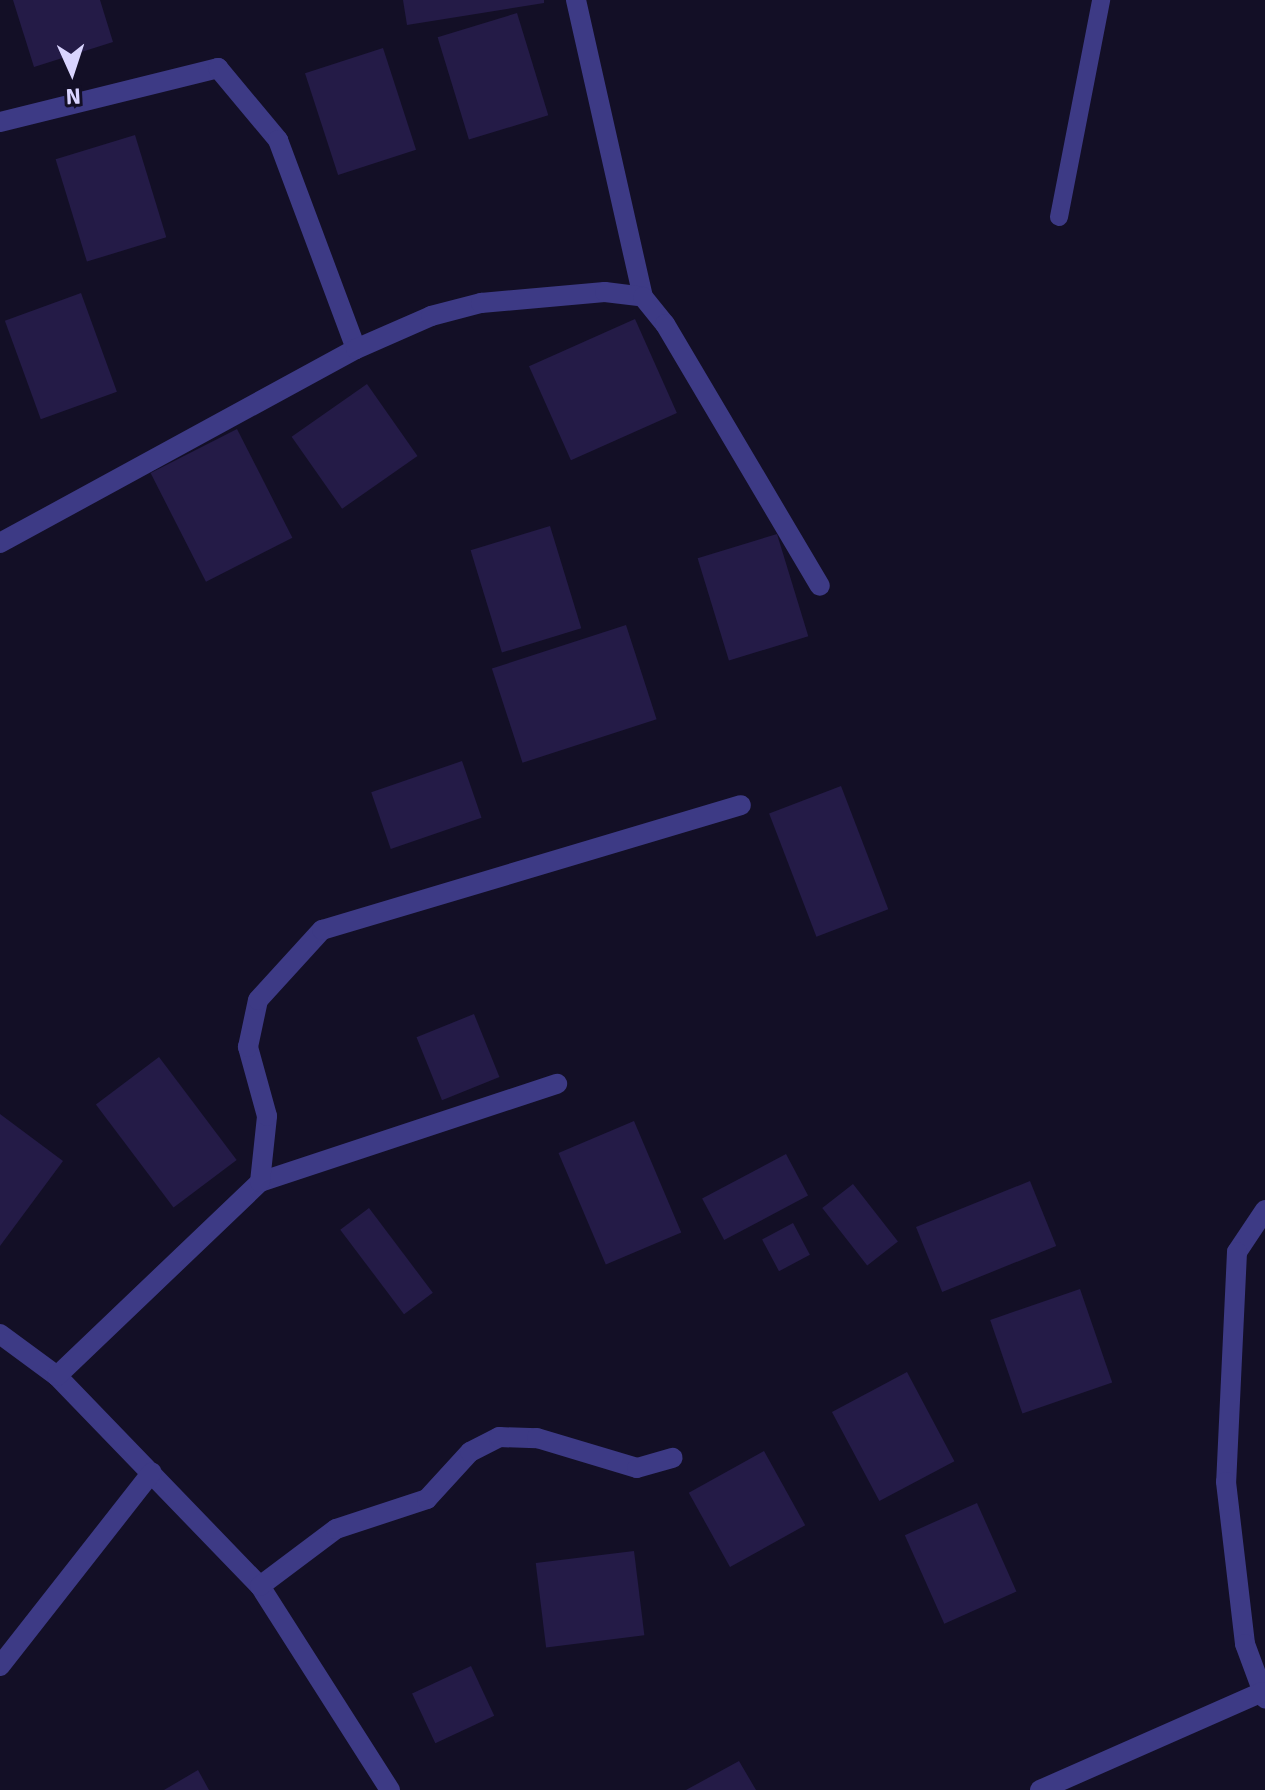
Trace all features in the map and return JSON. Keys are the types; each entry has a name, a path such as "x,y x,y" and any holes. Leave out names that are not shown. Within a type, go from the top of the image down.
{"street":[{"path":"576,0 643,297 820,586"},
{"path":"0,122 218,68 278,140 356,349"},
{"path":"0,543 356,349 481,303 605,292 643,297"},
{"path":"260,1182 267,1116 248,1047 258,1000 322,930 741,805"},
{"path":"57,1376 260,1182 557,1084"},
{"path":"1040,1790 1264,1695 1245,1644 1226,1482 1237,1252 1265,1210"},
{"path":"0,1334 57,1376 260,1586 390,1790"},
{"path":"260,1586 336,1529 427,1499 470,1452 499,1437 537,1438 637,1468 673,1458"},
{"path":"0,1666 152,1472"}],"lane":[{"path":"1059,217 1101,0"}],"building":[{"path":"13,0 100,0 113,42 34,67"},
{"path":"403,0 544,0 544,3 407,25"},
{"path":"517,13 548,115 469,140 438,37"},
{"path":"383,48 416,150 338,175 305,73"},
{"path":"135,135 166,237 87,262 56,159"},
{"path":"81,293 117,392 41,419 5,321"},
{"path":"635,319 677,413 571,460 529,366"},
{"path":"367,384 417,456 342,509 292,437"},
{"path":"237,429 292,538 206,582 151,473"},
{"path":"550,526 581,628 502,653 471,550"},
{"path":"777,534 808,636 729,661 698,558"},
{"path":"626,625 657,719 522,763 492,669"},
{"path":"462,761 482,818 391,849 371,792"},
{"path":"841,786 888,909 816,937 769,814"},
{"path":"474,1014 499,1077 442,1100 417,1037"},
{"path":"159,1057 237,1160 174,1208 96,1105"},
{"path":"0,1114 63,1161 0,1246"},
{"path":"634,1121 681,1232 606,1264 559,1153"},
{"path":"786,1154 808,1195 724,1240 702,1199"},
{"path":"1030,1181 1056,1246 942,1292 916,1227"},
{"path":"853,1184 898,1242 867,1266 822,1208"},
{"path":"369,1208 433,1293 404,1314 340,1230"},
{"path":"793,1223 810,1255 779,1271 762,1239"},
{"path":"1080,1289 1112,1383 1022,1414 990,1320"},
{"path":"907,1372 954,1461 879,1501 832,1412"},
{"path":"764,1451 805,1525 730,1567 689,1493"},
{"path":"977,1503 1016,1592 944,1624 905,1535"},
{"path":"634,1551 644,1635 546,1647 536,1563"},
{"path":"471,1666 494,1716 435,1743 412,1693"},
{"path":"739,1761 756,1790 686,1790"},
{"path":"198,1770 209,1790 164,1790"}]}
